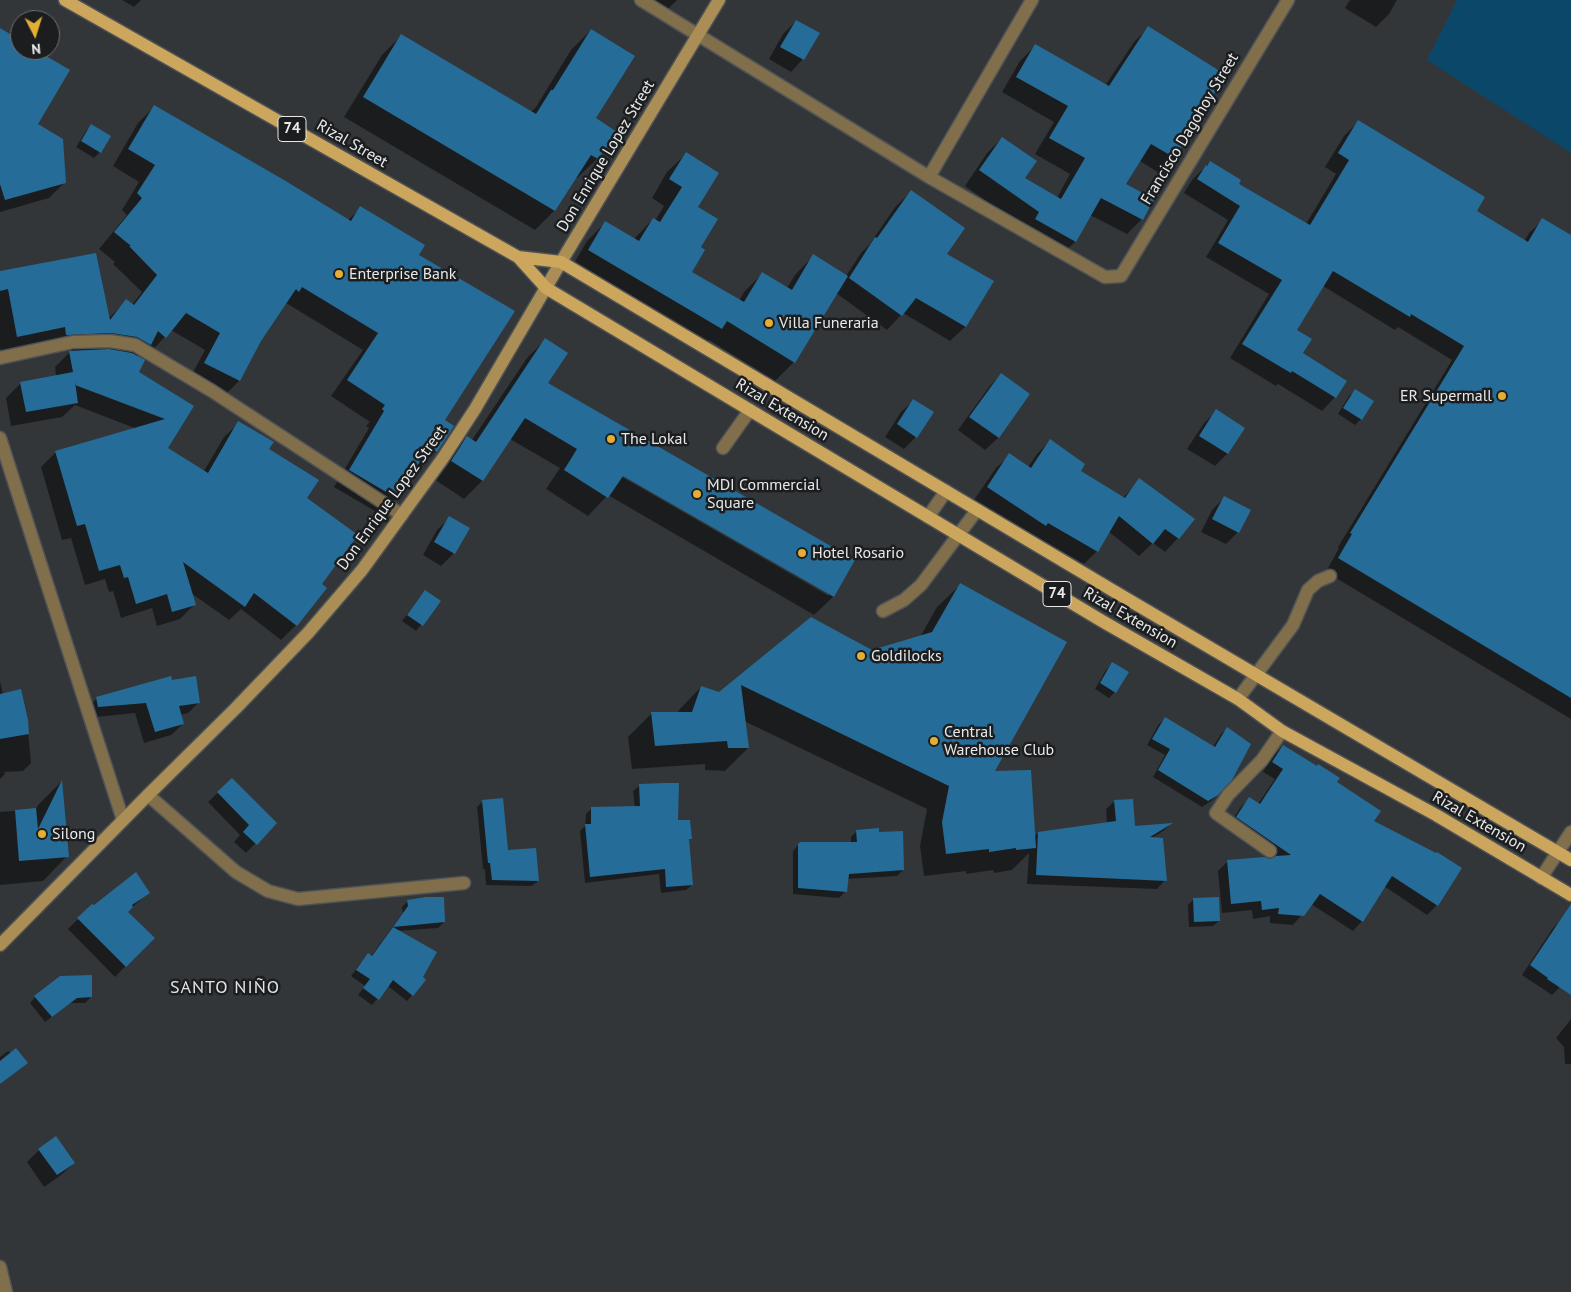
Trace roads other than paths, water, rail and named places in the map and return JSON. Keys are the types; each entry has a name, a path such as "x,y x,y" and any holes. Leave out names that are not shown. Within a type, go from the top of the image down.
{"main road":[{"name":"Rizal Street","path":"65,0 518,258 546,288"},
{"name":"Rizal Street","path":"518,258 561,262"},
{"name":"Rizal Extension","path":"561,262 1571,860"},
{"name":"Rizal Extension","path":"546,288 1102,621 1238,699 1282,731 1436,815 1571,895"}],"street":[{"path":"641,0 929,178 1032,0"},
{"name":"Don Enrique Lopez Street","path":"0,945 236,708 308,633 362,570 443,458 475,410 561,262 719,0"},
{"name":"Francisco Dagohoy Street","path":"929,178 1105,277 1121,276 1288,0"},
{"path":"0,358 74,342 110,341 135,345 212,391 402,515"},
{"path":"723,448 750,410"},
{"path":"0,438 123,820"},
{"path":"928,517 946,491"},
{"path":"883,611 904,600 920,585 978,510"},
{"path":"1238,699 1292,625 1308,590 1318,581 1330,576"},
{"path":"1270,851 1216,813 1228,796 1262,760 1282,731"},
{"path":"148,795 236,872 268,891 298,899 464,884"},
{"path":"1541,878 1571,832"},
{"path":"0,1267 6,1292"}],"place":[{"name":"Enterprise Bank","path":"339,274"},
{"name":"Villa Funeraria","path":"769,323"},
{"name":"ER Supermall","path":"1502,396"},
{"name":"The Lokal","path":"611,439"},
{"name":"MDI Commercial Square","path":"697,494"},
{"name":"Hotel Rosario","path":"802,553"},
{"name":"Goldilocks","path":"861,656"},
{"name":"Central Warehouse Club","path":"934,741"},
{"name":"Silong","path":"42,834"}],"district":[{"name":"SANTO NIÑO","path":"225,988"}]}
